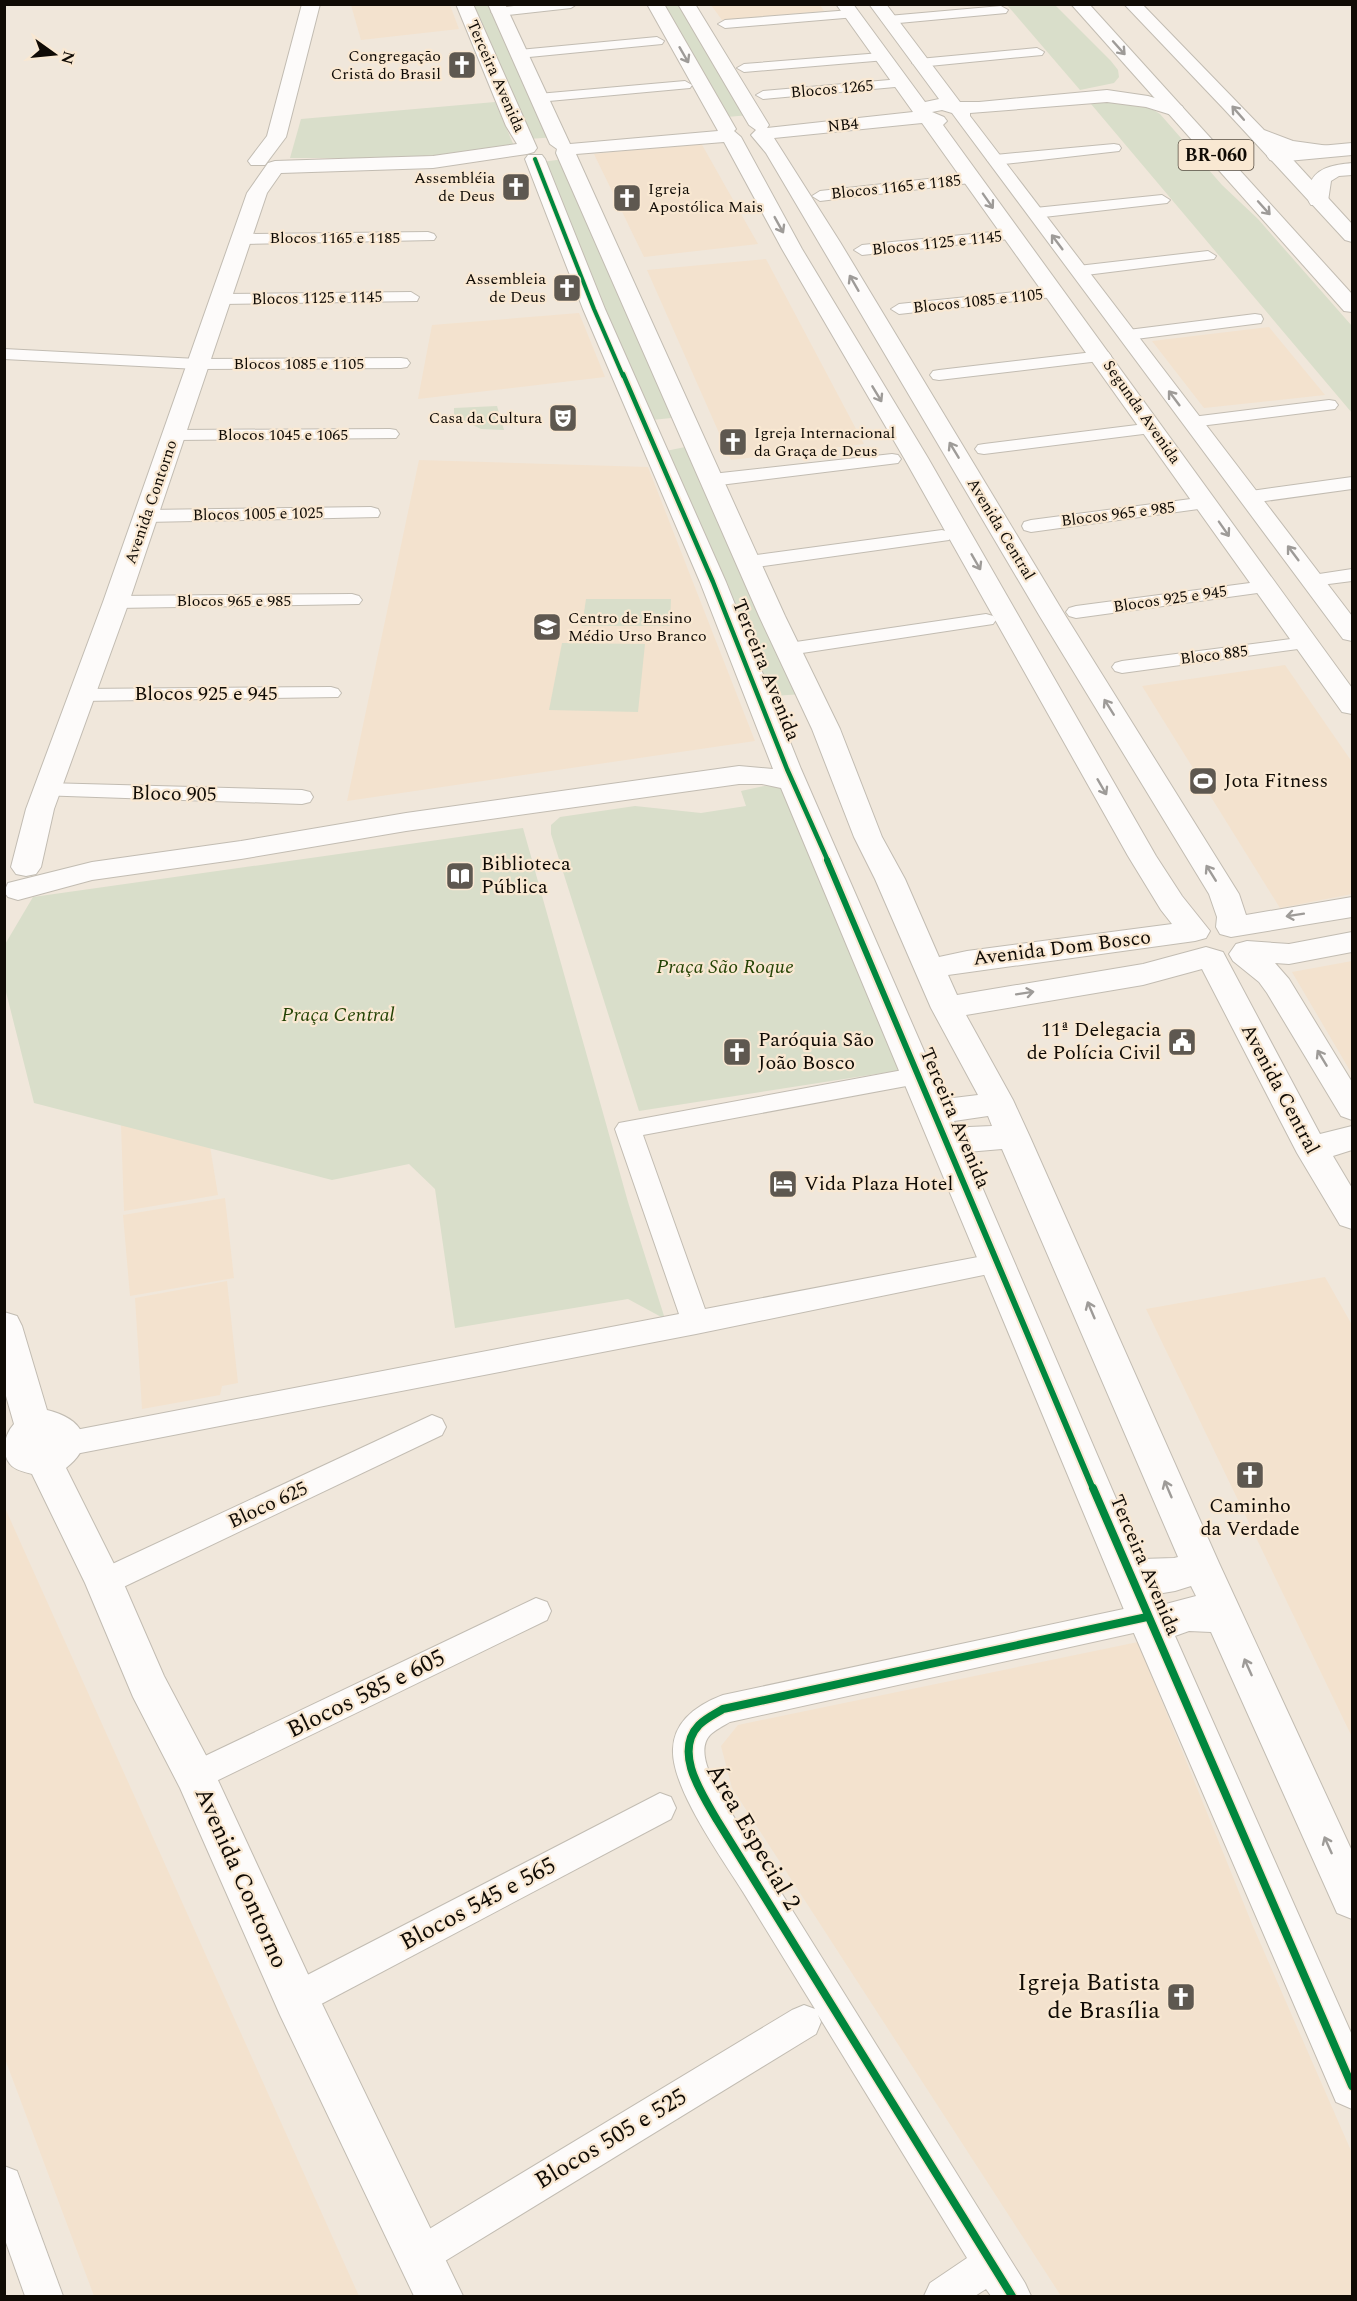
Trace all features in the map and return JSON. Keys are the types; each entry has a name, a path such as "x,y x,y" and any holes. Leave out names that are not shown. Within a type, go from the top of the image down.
{"main road":[{"name":"Avenida Contorno","path":"12,879 116,602 175,435 197,364 243,239 256,193 270,164 265,149 276,137 311,4"},
{"name":"Terceira Avenida","path":"464,4 516,126 546,150 690,429 826,729 868,837 947,1008 997,1100 1014,1137 1200,1563 1353,1898"},
{"name":"Avenida Central","path":"655,4 792,249 848,343 999,616 1142,856 1204,949 1314,1153 1353,1216"},
{"name":"Avenida Central","path":"686,4 879,326 1057,608 1224,894 1241,944"},
{"name":"Segunda Avenida","path":"877,4 919,63 963,110 995,160 1333,607"},
{"name":"BR-060","path":"1079,4 1353,306"},
{"name":"BR-060","path":"1132,4 1255,133 1261,159 1318,201 1353,236"},
{"name":"Terceira Avenida","path":"497,8 538,99 546,150 589,298 713,582 792,782 999,1263 1150,1622 1353,2086"},
{"name":"Segunda Avenida","path":"848,9 1102,356 1353,706"},
{"path":"1107,96 1122,90 1135,79 1140,71"},
{"path":"963,110 1107,96 1148,102 1175,110"},
{"name":"NB4","path":"728,133 750,139 761,130 924,114 952,121 963,110"},
{"path":"270,164 411,164 728,133"},
{"path":"1255,133 1289,146 1322,150"},
{"path":"1238,180 1244,166 1261,159 1322,150 1353,149"},
{"path":"1318,201 1318,183 1321,178 1332,173 1353,169"},
{"path":"1062,301 1078,305 1092,288"},
{"path":"848,343 870,334 879,326"},
{"path":"848,343 893,348"},
{"path":"649,435 676,440 690,429"},
{"path":"1285,614 1333,607"},
{"path":"999,616 1057,608"},
{"path":"739,775 760,768 778,709 797,706 809,695"},
{"path":"773,730 805,724 826,729"},
{"path":"12,879 92,871 241,850 395,824 739,775 762,775 792,782"},
{"path":"1241,944 1353,907"},
{"path":"1204,949 1204,926 1217,924 1241,944 1278,986 1353,1108"},
{"path":"1241,944 1289,954 1353,942"},
{"name":"Avenida Dom Bosco","path":"930,969 967,960 1204,949"},
{"name":"Avenida Dom Bosco","path":"947,1008 986,999 1166,970 1204,949"},
{"path":"967,960 986,999"},
{"path":"934,1112 980,1107 997,1100"},
{"path":"947,1146 969,1139 1014,1137"},
{"path":"1314,1153 1326,1144 1353,1138"},
{"name":"Avenida Contorno","path":"4,1326 34,1447 104,1582 147,1684 195,1776 296,1999 439,2296"},
{"path":"1131,1574 1150,1578 1177,1575 1188,1572 1200,1563"},
{"path":"1150,1622 1188,1613 1209,1612 1226,1618"}],"street":[{"path":"497,8 572,4"},
{"path":"724,24 848,9"},
{"path":"888,20 1001,10"},
{"path":"519,54 657,41"},
{"path":"919,63 1037,52"},
{"path":"744,68 881,57"},
{"name":"Blocos 1265","path":"763,95 901,83"},
{"path":"538,99 685,86"},
{"path":"995,160 1114,148"},
{"name":"Blocos 1165 e 1185","path":"820,195 973,179"},
{"path":"1035,213 1162,200"},
{"name":"Blocos 1125 e 1145","path":"862,250 1012,235"},
{"name":"Blocos 1165 e 1185","path":"243,239 428,237"},
{"path":"1092,288 1208,256"},
{"name":"Blocos 1125 e 1145","path":"222,299 411,297"},
{"name":"Blocos 1085 e 1105","path":"899,309 1062,301"},
{"path":"1128,335 1255,320"},
{"name":"Blocos 1085 e 1105","path":"4,354 197,364 401,363"},
{"path":"939,375 1102,356"},
{"path":"1192,422 1329,405"},
{"path":"984,448 1153,428"},
{"name":"Blocos 1045 e 1065","path":"175,435 390,434"},
{"path":"712,480 892,459"},
{"path":"1251,497 1353,483"},
{"name":"Blocos 965 e 985","path":"1030,526 1206,503"},
{"name":"Blocos 1005 e 1025","path":"146,516 371,513"},
{"path":"749,562 942,536"},
{"path":"1333,607 1353,575"},
{"name":"Blocos 965 e 985","path":"116,602 352,600"},
{"name":"Blocos 925 e 945","path":"1057,608 1285,614"},
{"name":"Bloco 885","path":"1122,667 1285,614"},
{"path":"789,649 999,616"},
{"name":"Blocos 925 e 945","path":"81,695 331,693"},
{"name":"Bloco 905","path":"43,800 302,797"},
{"path":"696,1323 628,1129 919,1076"},
{"path":"34,1447 696,1323 999,1263"},
{"name":"Bloco 625","path":"104,1582 432,1427"},
{"name":"Blocos 585 e 605","path":"195,1776 536,1611"},
{"name":"Área Especial 2","path":"1012,2296 717,1820 691,1771 688,1748 698,1726 723,1709 1150,1622"},
{"name":"Blocos 545 e 565","path":"296,1999 660,1808"},
{"name":"Blocos 505 e 525","path":"419,2256 804,2022"},
{"path":"4,2184 44,2296"},
{"path":"943,2296 991,2264"}],"shaded area":[{"path":"351,5 450,5 459,29 361,40"},
{"path":"711,5 820,5 824,11 722,20"},
{"path":"701,143 758,244 644,257 594,154"},
{"path":"766,259 864,444 731,460 647,270"},
{"path":"579,313 605,377 418,399 432,325"},
{"path":"1269,327 1325,395 1204,408 1152,341"},
{"name":"Centro de Ensino Médio Urso Branco","path":"419,460 648,467 755,741 347,801"},
{"path":"1285,665 1352,762 1352,894 1280,908 1142,686"},
{"path":"1352,961 1352,1074 1292,972"},
{"path":"204,1110 218,1195 124,1211 121,1125"},
{"path":"225,1198 234,1278 130,1296 123,1215"},
{"path":"1325,1277 1352,1325 1352,1737 1146,1309"},
{"path":"227,1281 238,1383 222,1386 220,1395 142,1409 135,1298"},
{"path":"4,1508 359,2296 94,2296 5,2059"},
{"path":"1138,1642 1252,1924 1352,2153 1352,2296 1061,2296 732,1788 721,1746 738,1725"}],"green space":[{"path":"473,5 499,5 556,137 529,139"},
{"path":"662,5 684,5 750,115 727,117"},
{"path":"1007,5 1055,5 1111,61 1118,70 1119,77 1114,83 1080,90"},
{"path":"1118,101 1147,106 1160,114 1222,185 1258,219 1352,326 1352,413 1091,104"},
{"path":"495,102 515,148 410,158 290,158 301,119"},
{"path":"564,159 681,417 652,420 542,162"},
{"path":"497,406 504,430 481,429 454,416 454,408"},
{"path":"690,446 803,694 773,696 661,452"},
{"path":"586,599 671,599 670,626 582,626"},
{"path":"562,643 645,644 638,712 549,710"},
{"name":"Praça São Roque","path":"764,786 780,787 789,791 902,1070 639,1111 551,834 551,825 560,817 635,806 701,813 746,806 741,791"},
{"name":"Praça Central","path":"523,828 628,1202 665,1319 628,1299 455,1328 435,1189 409,1164 332,1180 34,1103 5,988 4,946 33,897"}],"cycle path":[{"path":"535,159 594,309 713,582 787,769 837,882 1147,1617 1352,2086"},
{"path":"1012,2296 717,1820 698,1786 689,1760 691,1735 699,1725 723,1709 1147,1617"}],"place":[{"name":"Congregação Cristã do Brasil","path":"462,65"},
{"name":"Assembléia de Deus","path":"516,187"},
{"name":"Igreja Apostólica Mais","path":"627,198"},
{"name":"Assembleia de Deus","path":"567,288"},
{"name":"Casa da Cultura","path":"563,418"},
{"name":"Igreja Internacional da Graça de Deus","path":"733,442"},
{"name":"Centro de Ensino Médio Urso Branco","path":"547,627"},
{"name":"Jota Fitness","path":"1203,781"},
{"name":"Biblioteca Pública","path":"460,876"},
{"name":"11ª Delegacia de Polícia Civil","path":"1182,1042"},
{"name":"Paróquia São João Bosco","path":"737,1052"},
{"name":"Vida Plaza Hotel","path":"783,1184"},
{"name":"Caminho da Verdade","path":"1250,1475"},
{"name":"Igreja Batista de Brasília","path":"1181,1997"}]}
